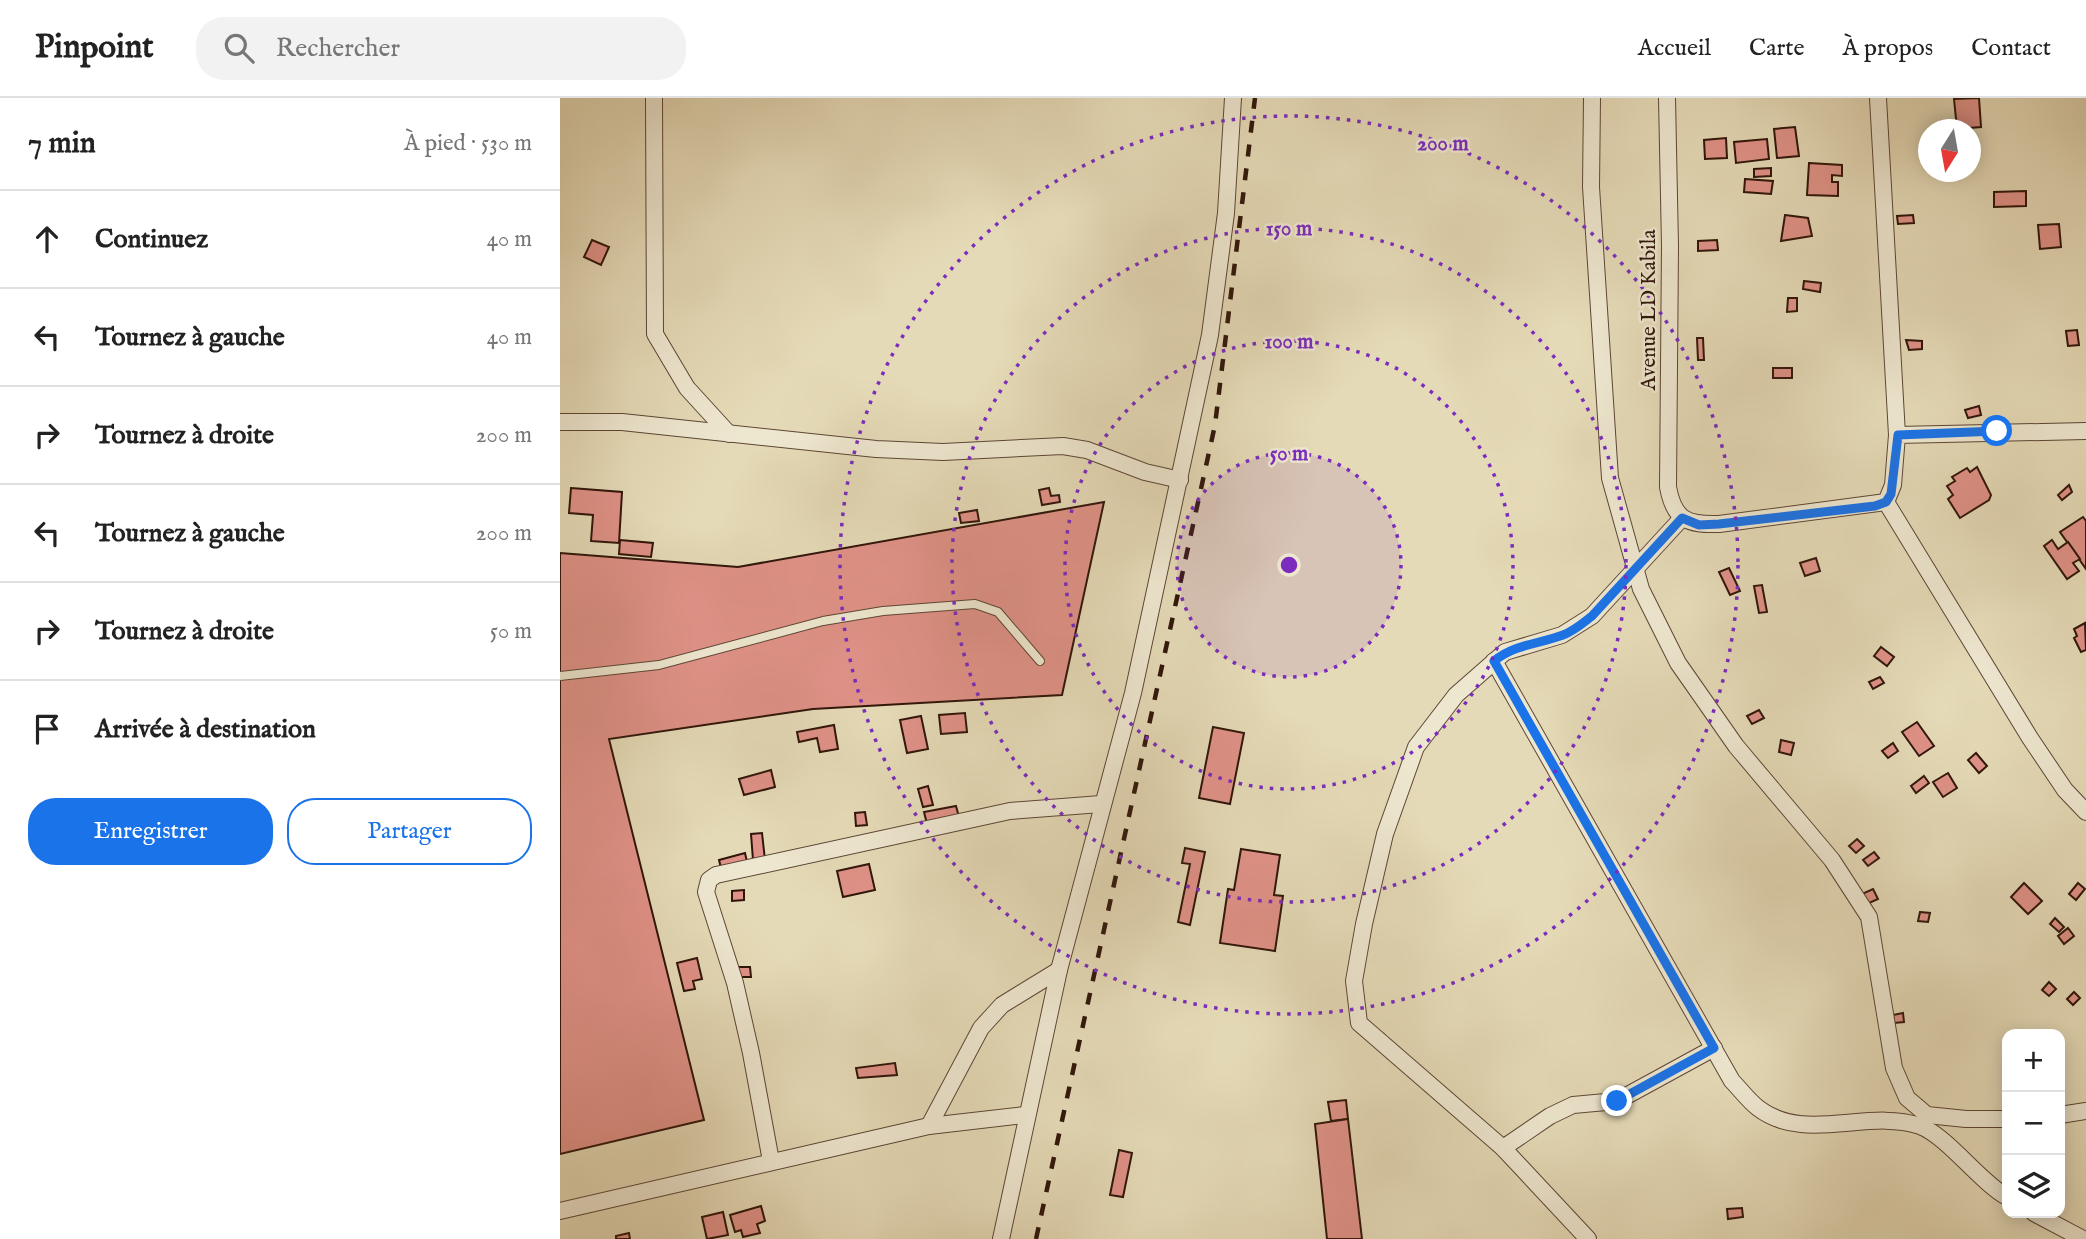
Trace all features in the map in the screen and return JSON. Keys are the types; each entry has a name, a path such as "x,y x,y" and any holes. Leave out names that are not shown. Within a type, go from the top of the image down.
{"street":[{"path":"654,98 655,334 687,388 729,433"},
{"path":"1001,1239 1025,1115 1059,970 1101,804 1133,693 1210,335 1226,213 1233,98"},
{"path":"1592,98 1591,187 1610,478 1621,525 1637,566 1641,589 1652,616 1678,663 1736,746 1832,860 1869,917 1894,1068 1907,1098 1924,1121 2002,1192"},
{"name":"Avenue LD Kabila","path":"1667,98 1670,246 1668,487 1672,506 1682,518"},
{"path":"1878,98 1898,435 1893,485 1886,502"},
{"path":"560,422 622,422 876,449 943,452 1063,446 1087,450 1145,472 1180,480"},
{"path":"1898,435 2086,431"},
{"path":"1588,1239 1503,1148 1359,1023 1354,981 1364,924 1385,834 1416,747 1456,695 1494,661 1519,646 1562,635 1592,616 1682,518 1699,525 1719,524 1886,502"},
{"path":"1886,502 2029,738 2065,789 2086,812"},
{"path":"1494,661 1732,1080 1758,1108 1780,1120 1808,1126 1883,1119 2002,1119"},
{"path":"771,1161 735,983 706,892 709,880 716,875 1010,811 1101,804"},
{"path":"929,1126 963,1057 981,1028 1002,1005 1059,970"},
{"path":"1503,1148 1550,1116 1573,1105 1617,1101 1714,1048"},
{"path":"2065,1114 2086,1111"},
{"path":"560,1211 929,1126 1025,1115"},
{"path":"2043,1218 2083,1239"}],"lane":[{"path":"560,676 659,665 835,619 883,611 975,604 998,611 1040,661"}],"building":[{"path":"1979,98 1980,119 1956,119 1954,99"},
{"path":"1795,127 1799,156 1777,158 1774,129"},
{"path":"1726,138 1727,158 1705,159 1704,140"},
{"path":"1767,139 1769,159 1736,163 1734,142"},
{"path":"1809,163 1842,165 1842,176 1832,175 1832,182 1838,182 1838,196 1807,195"},
{"path":"1771,168 1771,176 1754,177 1754,169"},
{"path":"1745,179 1773,181 1771,194 1744,192"},
{"path":"2026,191 2026,206 1994,207 1994,192"},
{"path":"1785,215 1808,218 1812,236 1781,241"},
{"path":"1913,215 1914,223 1898,224 1897,216"},
{"path":"2059,224 2061,247 2040,249 2038,225"},
{"path":"592,240 609,247 601,265 584,257"},
{"path":"1717,240 1718,250 1698,251 1698,241"},
{"path":"1804,281 1821,283 1820,292 1803,289"},
{"path":"1788,298 1797,298 1797,311 1787,312"},
{"path":"2077,330 2079,345 2068,346 2066,331"},
{"path":"1697,338 1703,338 1704,360 1698,360"},
{"path":"1906,340 1922,341 1922,349 1909,350"},
{"path":"1773,368 1792,368 1792,378 1773,378"},
{"path":"1979,406 1981,415 1968,418 1965,410"},
{"path":"1977,467 1991,495 1989,500 1960,518 1948,499 1953,495 1947,486 1955,481 1952,477 1967,468 1970,472"},
{"path":"2069,485 2072,492 2062,500 2058,495"},
{"path":"571,488 622,492 619,543 591,541 593,515 569,513"},
{"path":"1049,488 1051,496 1059,495 1060,502 1042,505 1039,490"},
{"path":"1104,502 1062,695 813,709 609,739 704,1120 560,1154 560,553 738,567"},
{"path":"977,510 979,521 961,523 959,513"},
{"path":"2083,517 2086,521 2086,569 2060,532"},
{"path":"620,540 653,543 651,557 619,554"},
{"path":"2052,540 2058,549 2068,542 2080,559 2073,563 2079,571 2067,579 2044,546"},
{"path":"1816,558 1820,571 1805,576 1800,563"},
{"path":"1729,568 1740,591 1730,595 1719,572"},
{"path":"1762,585 1767,612 1759,613 1754,586"},
{"path":"2085,623 2086,650 2081,652 2074,638 2077,636 2074,629"},
{"path":"1881,647 1894,657 1887,666 1874,656"},
{"path":"1880,677 1884,683 1873,689 1869,682"},
{"path":"1759,710 1764,718 1752,724 1747,716"},
{"path":"965,713 967,732 941,734 939,715"},
{"path":"921,716 928,749 907,753 900,720"},
{"path":"1917,722 1934,746 1919,756 1902,732"},
{"path":"834,725 838,749 820,752 817,738 799,742 797,732"},
{"path":"1213,727 1244,733 1230,804 1199,798"},
{"path":"1781,740 1794,743 1791,755 1779,752"},
{"path":"1893,743 1898,751 1888,758 1882,751"},
{"path":"1976,753 1987,766 1979,773 1968,760"},
{"path":"771,770 775,787 744,795 739,779"},
{"path":"1948,773 1957,788 1943,797 1933,782"},
{"path":"1924,776 1929,783 1916,793 1911,786"},
{"path":"928,786 933,805 923,807 918,789"},
{"path":"956,806 959,817 927,824 924,812"},
{"path":"865,812 867,825 856,826 855,813"},
{"path":"762,833 765,860 753,860 751,834"},
{"path":"1857,839 1864,846 1856,853 1849,846"},
{"path":"1185,848 1205,852 1190,925 1178,922 1190,864 1182,863"},
{"path":"1241,849 1280,855 1274,895 1283,896 1275,951 1220,943 1228,889 1234,890"},
{"path":"1874,852 1879,858 1868,866 1863,860"},
{"path":"745,853 747,862 721,868 719,860"},
{"path":"869,864 875,890 843,897 837,871"},
{"path":"2024,883 2042,901 2028,914 2011,897"},
{"path":"2078,883 2085,889 2076,900 2069,894"},
{"path":"1873,889 1878,899 1867,904 1862,894"},
{"path":"744,890 744,900 732,901 732,891"},
{"path":"1920,912 1930,913 1928,922 1918,921"},
{"path":"2055,918 2064,927 2059,932 2050,924"},
{"path":"2068,928 2074,936 2064,944 2058,936"},
{"path":"697,958 702,979 693,981 695,989 684,991 677,963"},
{"path":"738,967 750,967 751,977 738,977"},
{"path":"2049,982 2056,989 2049,996 2042,990"},
{"path":"2074,992 2080,998 2073,1005 2067,999"},
{"path":"1903,1013 1904,1022 1894,1023 1893,1015"},
{"path":"895,1063 897,1075 858,1078 856,1068"},
{"path":"1346,1100 1348,1119 1331,1121 1328,1102"},
{"path":"1348,1119 1362,1239 1327,1239 1315,1124"},
{"path":"1119,1150 1132,1153 1123,1197 1110,1195"},
{"path":"761,1206 765,1221 757,1224 760,1233 743,1237 741,1230 735,1232 730,1215"},
{"path":"1742,1208 1743,1217 1728,1219 1727,1209"},
{"path":"723,1212 728,1235 707,1239 702,1217"},
{"path":"629,1233 630,1239 616,1239 616,1236"}],"railway":[{"path":"1036,1239 1215,425 1255,98"}],"route":[{"path":"1617,1101 1714,1048 1494,661 1519,646 1562,635 1592,616 1682,518 1699,525 1719,524 1875,506 1886,502 1891,494 1898,435 1997,431"}]}
